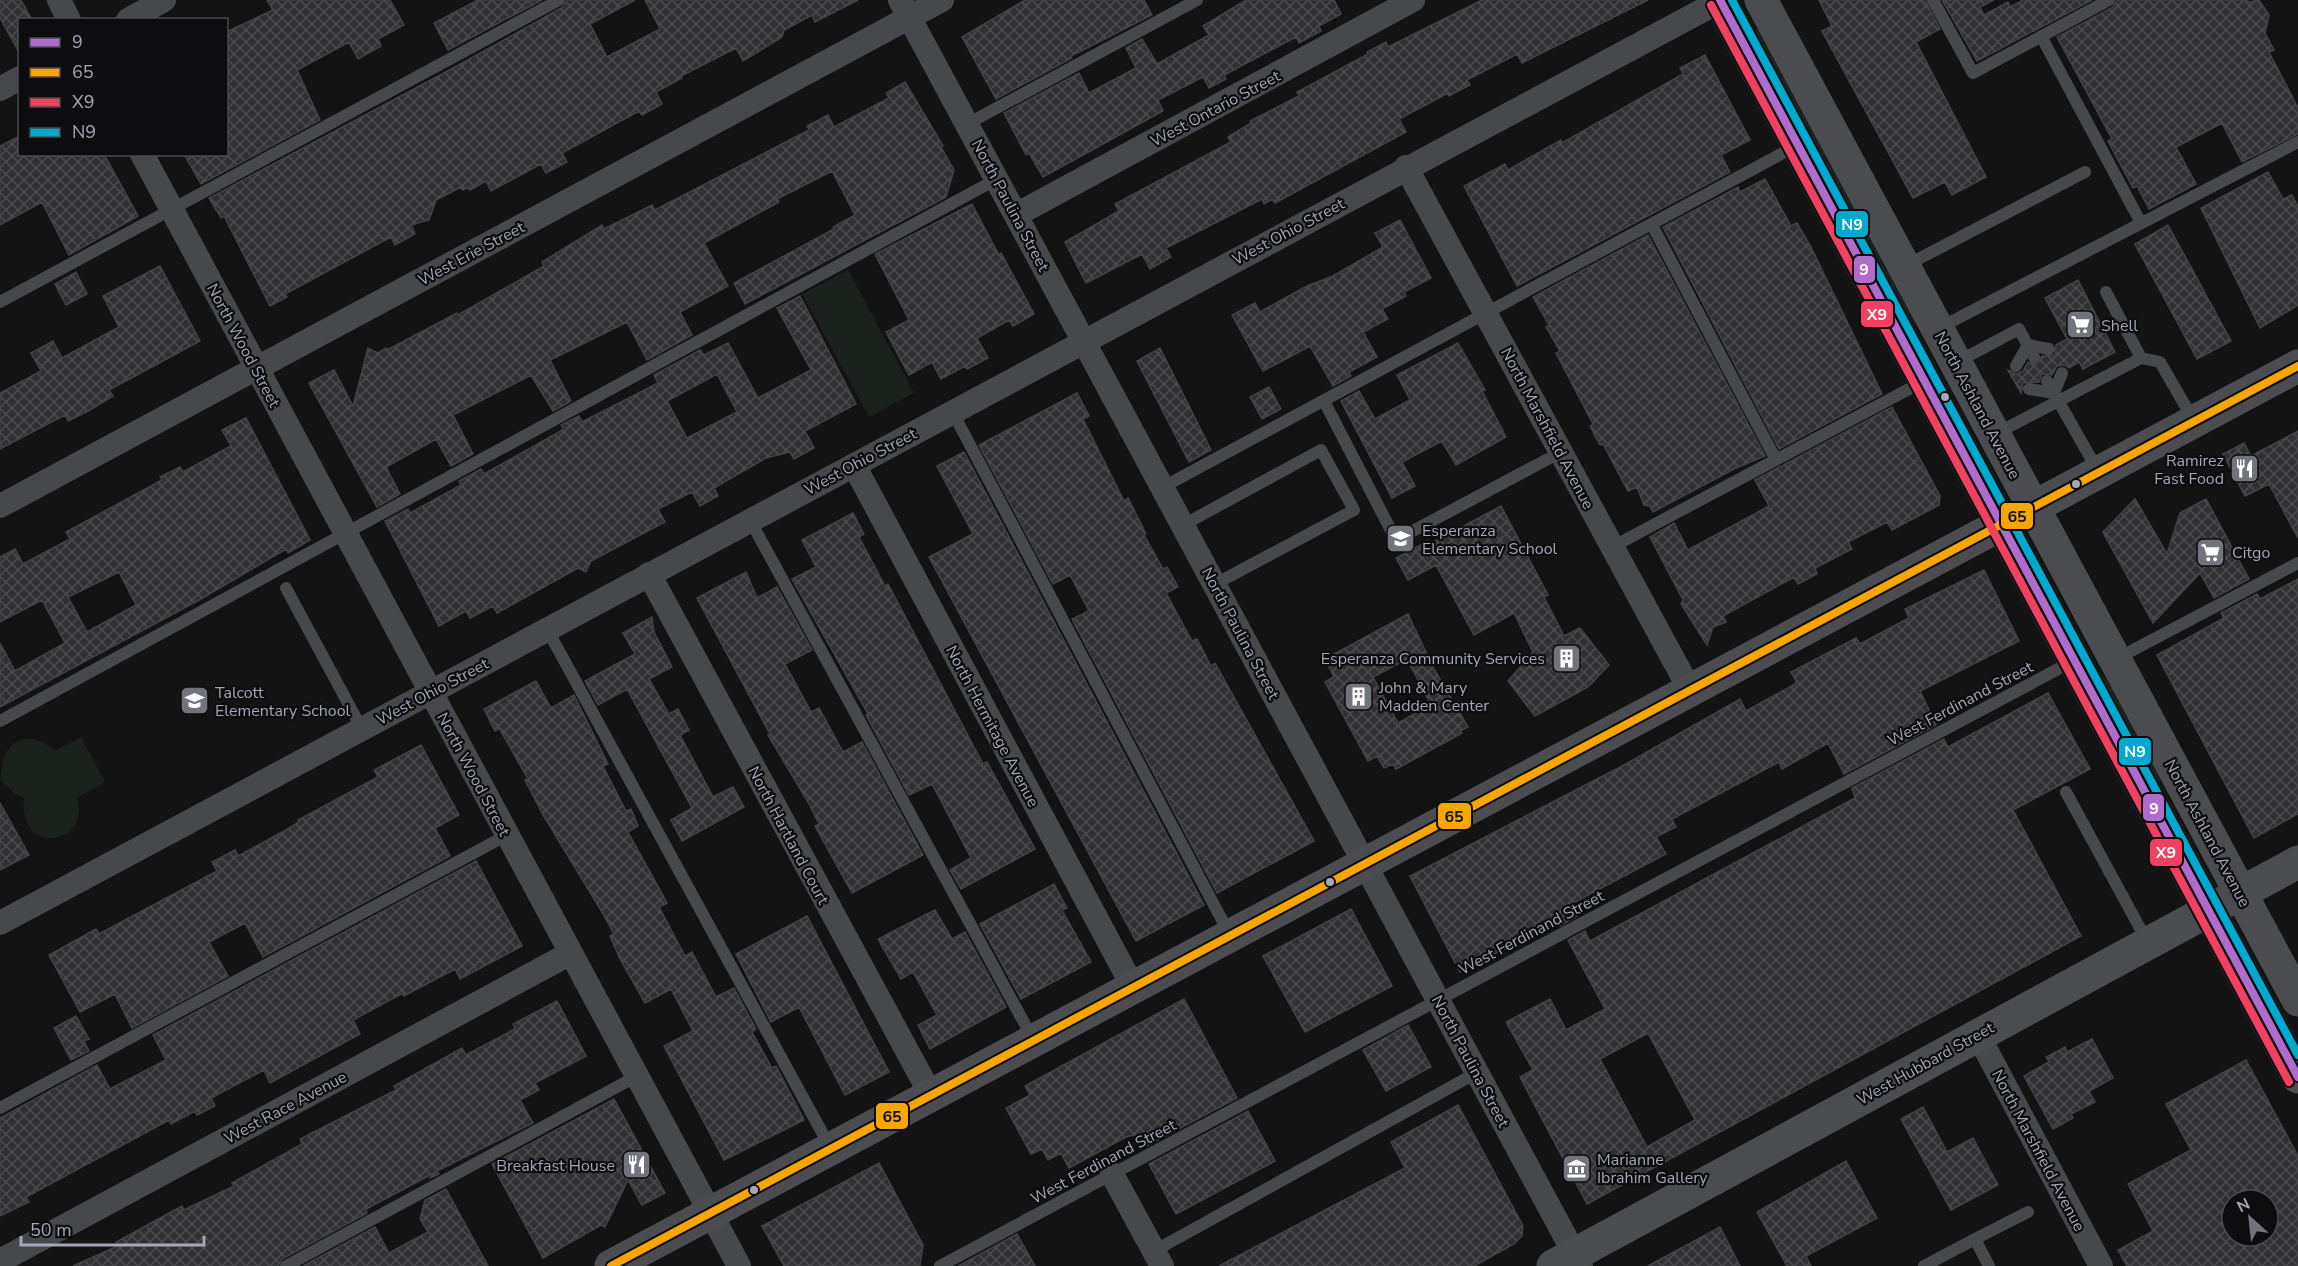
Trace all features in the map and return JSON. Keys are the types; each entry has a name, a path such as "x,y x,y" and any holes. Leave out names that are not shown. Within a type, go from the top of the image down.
{"main road":[{"path":"1720,0 2298,1077"},
{"name":"North Ashland Avenue","path":"1761,0 2298,1000"},
{"path":"611,1266 2298,366"},
{"name":"West Hubbard Street","path":"1570,1262 1978,1035 2298,862"}],"street":[{"path":"59,0 68,18"},
{"path":"132,18 164,0"},
{"name":"West Erie Street","path":"0,506 257,368 905,9 942,0"},
{"name":"West Ontario Street","path":"1016,215 1413,0"},
{"name":"West Ohio Street","path":"0,924 1720,0"},
{"name":"North Paulina Street","path":"905,9 1478,1072 1570,1262"},
{"path":"0,89 18,79"},
{"name":"North Wood Street","path":"143,156 739,1266"},
{"name":"North Marshfield Avenue","path":"1406,167 1690,690"},
{"name":"North Hermitage Avenue","path":"854,465 1133,987"},
{"name":"North Hartland Court","path":"649,574 930,1095"},
{"name":"West Race Avenue","path":"0,1261 571,953"},
{"name":"North Marshfield Avenue","path":"1978,1035 2095,1264"},
{"path":"1113,1174 1158,1258"}],"lane":[{"path":"0,302 559,0"},
{"path":"967,124 1197,0"},
{"path":"1933,0 1973,73 2109,0"},
{"path":"2041,36 2141,223"},
{"path":"1938,329 2298,142"},
{"path":"1163,487 1797,145"},
{"path":"1904,267 2085,172"},
{"path":"0,721 997,178"},
{"path":"1652,225 1776,460"},
{"path":"2106,292 2141,358"},
{"path":"1956,362 2019,329 2031,351"},
{"path":"2016,366 2031,351 2049,349"},
{"path":"1994,434 2056,397 2141,358 2160,362 2194,421"},
{"path":"2056,397 2062,373"},
{"path":"1612,547 1925,380"},
{"path":"2047,381 2098,472"},
{"path":"2029,389 2056,397"},
{"path":"1324,401 1396,540 1561,452"},
{"path":"952,411 1231,935"},
{"path":"1183,525 1322,450 1354,510 1215,584"},
{"path":"750,520 1034,1040"},
{"path":"2115,659 2298,563"},
{"path":"286,588 362,729"},
{"path":"547,629 831,1149"},
{"name":"West Ferdinand Street","path":"940,1266 2074,661"},
{"path":"2066,792 2148,942"},
{"path":"0,1108 507,835"},
{"path":"1158,1258 1478,1072"},
{"path":"286,1266 637,1076"},
{"path":"1923,1266 2028,1212"},
{"path":"1975,1239 1989,1266"}],"shaded area":[{"path":"1760,27 1918,321 1914,323 1886,281 1752,31"},
{"path":"848,270 914,393 869,417 802,294"},
{"path":"2105,677 2163,779 2159,781 2129,734 2100,680"},
{"path":"81,737 105,782 77,798 79,814 74,826 65,834 54,838 42,837 32,830 25,817 24,798 15,794 1,780 5,756 17,742 25,739 44,744 55,751"}],"building":[{"path":"0,0 21,0 31,18 18,18 18,50 0,18"},
{"path":"267,0 390,0 404,25 378,39 381,46 358,59 349,42 297,70 320,120 201,184 185,156 228,156 228,31 273,10"},
{"path":"478,0 542,0 448,50 434,23"},
{"path":"567,0 635,0 590,24 607,57 660,29 645,0 858,0 815,22 812,15 784,30 782,37 743,61 736,48 681,76 682,78 656,92 662,104 642,115 639,111 562,153 567,162 546,173 541,164 491,191 486,181 470,190 468,187 463,190 461,187 436,200 429,220 411,225 415,234 395,245 391,237 285,294 287,297 270,306 224,216 221,218 209,198 457,66 563,7"},
{"path":"1025,0 1144,0 1152,15 1071,56 1072,58 996,99 962,37"},
{"path":"1246,0 1334,0 1341,14 1319,26 1321,31 1299,43 1296,37 1224,75 1226,79 1209,88 1203,77 1158,100 1163,111 1043,177 1029,153 1026,155 1004,113 1079,73 1089,93 1136,68 1126,48 1142,39 1157,64 1209,35 1203,26"},
{"path":"1482,0 1648,0 1522,63 1517,54 1467,80 1470,85 1449,96 1448,93 1399,119 1406,132 1275,203 1272,199 1264,204 1262,199 1166,248 1171,257 1150,269 1142,254 1086,283 1065,242 1119,211 1115,204 1231,142 1228,137 1251,123 1250,121 1299,96 1297,92 1368,54 1367,52 1386,42 1388,47"},
{"path":"1819,0 1925,0 1940,29 1916,42 1986,177 1952,195 1945,182 1913,198 1822,31 1832,26"},
{"path":"1942,0 1994,0 1980,7 1984,15 2008,2 2010,7 2023,0 2092,0 1977,61"},
{"path":"2117,0 2245,0 2250,2 2259,0 2269,15 2265,33 2274,50 2269,52 2298,108 2298,134 2242,162 2222,123 2176,147 2196,184 2149,209 2137,186 2133,188 2108,141 2112,139 2057,37 2113,7"},
{"path":"1705,55 1750,140 1721,155 1730,172 1517,286 1464,186 1505,164 1508,170 1561,140 1562,143 1683,74 1680,68"},
{"path":"905,82 943,146 941,147 954,170 946,197 745,304 734,283 834,229 833,227 855,215 832,171 777,199 779,202 704,243 728,286 680,312 692,335 647,360 627,322 550,360 571,401 553,411 531,375 453,415 473,454 451,466 436,439 386,467 400,494 377,507 309,383 334,370 353,406 368,348 378,353 386,348 387,350 457,313 458,315 544,266 542,262 602,225 604,229 652,205 655,210 809,130 807,126 828,115 834,127 889,98 886,93"},
{"path":"18,137 18,156 105,156 138,216 69,255 42,202 0,225 0,146"},
{"path":"2268,172 2283,199 2292,195 2298,207 2298,305 2260,328 2201,208"},
{"path":"1765,179 1791,226 1797,223 1811,247 1882,394 1779,449 1663,227 1738,187 1740,192"},
{"path":"972,204 1034,314 1013,326 1009,320 977,338 988,358 967,369 965,366 941,379 932,362 909,375 886,332 909,320 875,254"},
{"path":"1400,220 1431,278 1404,292 1406,296 1382,309 1388,319 1363,332 1377,357 1349,372 1351,376 1333,386 1310,346 1263,371 1232,315 1255,303 1260,312 1307,286 1333,276 1383,247 1375,233"},
{"path":"2168,225 2231,341 2197,359 2135,244"},
{"path":"1648,235 1765,456 1734,469 1653,512 1650,506 1644,505 1637,487 1628,491 1603,444 1600,445 1590,426 1593,424 1556,353 1560,351 1546,327 1549,325 1533,297"},
{"path":"160,266 200,341 109,390 113,396 90,410 68,421 65,415 0,449 0,393 41,371 31,353 53,341 62,358 119,327 103,296"},
{"path":"76,272 87,294 66,305 55,284"},
{"name":"Shell","path":"2078,280 2115,352 2083,369 2079,362 2069,368 2064,365 2057,366 2052,375 2042,374 2039,382 2023,383 2021,393 2008,370 2017,374 2023,371 2028,362 2037,364 2042,356 2055,355 2056,345 2067,339 2045,298"},
{"path":"800,296 856,404 805,431 814,448 794,459 790,452 766,458 714,488 718,496 700,506 692,492 658,509 665,522 591,561 586,572 578,568 497,613 493,606 470,618 466,611 439,626 385,521 408,509 410,513 461,485 459,481 481,469 484,474 559,432 563,429 561,425 579,416 582,422 658,383 654,375 700,350 704,355 728,343 758,398 811,370 777,308","holes":["717,374 737,412 687,438 667,401"]},
{"path":"1458,343 1485,390 1482,391 1506,437 1456,465 1442,441 1402,462 1415,486 1392,498 1341,401 1359,391 1375,419 1410,400 1397,375"},
{"path":"1160,348 1211,450 1189,462 1137,361"},
{"path":"1269,387 1281,409 1262,419 1250,397"},
{"path":"1077,393 1089,416 1083,419 1124,501 1128,498 1146,534 1144,535 1163,569 1167,567 1178,587 1166,593 1192,641 1197,639 1211,666 1215,663 1314,841 1217,893 1072,619 1089,611 1070,575 1053,584 979,445"},
{"path":"1892,407 1940,496 1939,505 1892,530 1887,522 1848,542 1852,549 1815,568 1817,574 1798,584 1794,577 1723,616 1726,622 1713,627 1707,645 1681,604 1683,600 1650,537 1674,523 1688,550 1769,506 1755,480"},
{"path":"246,418 310,540 288,553 286,549 201,599 0,707 0,643 15,671 65,643 42,600 0,622 0,557 15,549 23,564 70,539 66,532 162,480 160,477 180,467 183,472 231,446 222,430","holes":["119,572 136,605 87,632 68,597"]},
{"path":"2298,431 2298,538 2269,484 2245,496 2223,454 2244,443 2251,456"},
{"path":"964,452 1204,905 1136,941 929,557 973,534 937,466"},
{"path":"2135,499 2167,554 2180,513 2206,499 2249,579 2214,598 2200,573 2153,623 2103,532"},
{"path":"1501,506 1548,595 1544,597 1564,636 1580,628 1609,665 1588,687 1535,716 1508,681 1533,652 1514,613 1474,635 1436,565 1408,580 1396,558 1428,541 1430,544"},
{"path":"853,513 864,534 859,537 885,586 888,584 983,764 987,762 1035,849 961,889 950,870 971,858 932,784 909,795 866,715 868,714 792,579 816,567 802,540"},
{"path":"1984,570 2019,641 1920,691 1936,725 1844,774 1828,743 1782,769 1779,762 1672,819 1676,827 1656,837 1666,854 1571,904 1577,916 1560,926 1557,921 1460,972 1410,876 1626,764 1740,699 1746,711 1797,683 1791,672 1856,638 1860,644 1909,618 1905,609"},
{"path":"746,572 757,598 777,587 812,650 785,664 811,712 819,708 843,752 862,742 923,855 852,893 815,826 819,824 808,802 768,735 770,734 697,598"},
{"path":"2298,579 2298,814 2254,838 2157,655 2224,618 2221,613 2257,594 2260,599"},
{"name":"John & Mary Madden Center","path":"1408,614 1434,669 1468,727 1460,731 1462,733 1396,769 1393,764 1384,768 1377,756 1368,761 1325,682 1334,677 1328,665 1337,659 1334,654","holes":["1407,659 1431,705 1398,723 1373,677"]},
{"path":"652,617 654,632 672,667 649,679 669,714 678,709 689,730 680,735 713,797 733,787 744,807 682,841 671,820 692,808 627,689 598,705 585,681 635,654 623,633"},
{"path":"536,681 551,708 574,695 608,764 603,766 626,811 631,809 638,826 628,832 667,903 659,907 685,956 692,952 716,997 734,988 756,1029 752,1032 772,1068 776,1066 804,1120 724,1160 664,1046 693,1031 671,989 645,1003 620,959 610,936 614,934 602,912 543,815 525,780 528,779 499,728 495,731 484,709"},
{"path":"2048,693 2090,769 2013,810 2081,936 1587,1204 1520,1077 1533,1070 1506,1022 1550,999 1566,1030 1605,1009 1568,940 1585,931 1590,941 1855,798 1852,788 1944,739 1948,747","holes":["1648,1033 1695,1120 1647,1147 1600,1059"]},
{"path":"421,745 459,815 435,828 450,856 263,957 245,923 209,942 228,976 132,1028 115,994 80,1012 49,955 96,929 99,934 217,871 212,862 235,850 238,856 286,830 299,822 298,820 378,777 374,770"},
{"path":"0,803 29,855 0,870"},
{"path":"476,861 522,946 460,979 455,969 404,996 403,993 353,1020 360,1034 270,1083 264,1070 211,1098 215,1106 197,1115 195,1111 171,1124 169,1120 26,1197 29,1202 0,1216 0,1118 97,1065 110,1089 166,1060 153,1035"},
{"path":"1054,884 1067,908 1062,910 1091,962 1021,999 980,924"},
{"path":"1351,909 1392,986 1305,1032 1263,956"},
{"path":"935,910 952,939 965,932 1006,1007 930,1049 918,1025 937,1015 913,972 901,979 878,939"},
{"path":"807,916 889,1072 845,1095 799,1007 771,1022 736,954"},
{"path":"1184,999 1237,1098 1141,1149 1134,1135 1126,1137 1069,1168 1061,1153 1048,1160 1042,1149 1031,1154 1006,1108 1030,1095 1025,1086"},
{"path":"557,1001 586,1056 535,1083 539,1090 520,1100 533,1123 437,1171 439,1174 430,1178 432,1174 366,1209 367,1213 282,1259 278,1266 73,1266 118,1246 116,1242 182,1206 184,1210 234,1186 232,1183 302,1144 300,1139 396,1090 394,1086 462,1048 466,1055 515,1029 513,1024"},
{"path":"76,1016 89,1039 84,1041 89,1051 71,1060 54,1028"},
{"path":"1408,1025 1431,1067 1386,1091 1363,1050"},
{"path":"2092,1039 2113,1078 2089,1091 2095,1102 2071,1114 2073,1118 2053,1129 2024,1076 2049,1062 2046,1057 2065,1047 2067,1052"},
{"path":"2246,1060 2298,1156 2298,1266 2127,1266 2118,1250 2153,1231 2128,1184 2191,1150 2166,1104"},
{"path":"614,1099 665,1193 642,1205 628,1180 605,1227 601,1225 543,1258 492,1164"},
{"path":"1458,1105 1523,1226 1522,1236 1514,1244 1474,1266 1219,1266 1405,1168 1391,1142"},
{"path":"1923,1107 1947,1152 1973,1138 1998,1185 1951,1210 1901,1119"},
{"path":"1248,1111 1275,1161 1176,1214 1149,1164"},
{"path":"1846,1161 1877,1218 1806,1256 1811,1266 1787,1266 1757,1212"},
{"path":"879,1163 923,1245 920,1265 784,1266 762,1226"},
{"path":"446,1189 488,1266 303,1266 375,1227 389,1253 428,1232 420,1219 425,1200"},
{"path":"1720,1227 1740,1266 1648,1266"},
{"path":"1017,1234 1035,1266 958,1266"}],"transit line":[{"name":"9","path":"1720,0 2298,1077"},
{"name":"N9","path":"1732,0 2298,1055"},
{"name":"X9","path":"1711,5 2289,1082"},
{"name":"65","path":"611,1266 2298,366"}],"place":[{"name":"Shell","path":"2080,325"},
{"name":"Ramirez Fast Food","path":"2245,469"},
{"name":"Esperanza Elementary School","path":"1401,539"},
{"name":"Citgo","path":"2211,552"},
{"name":"Esperanza Community Services","path":"1566,658"},
{"name":"John & Mary Madden Center","path":"1358,696"},
{"name":"Talcott Elementary School","path":"194,701"},
{"name":"Breakfast House","path":"636,1165"},
{"name":"Marianne Ibrahim Gallery","path":"1576,1168"}]}
